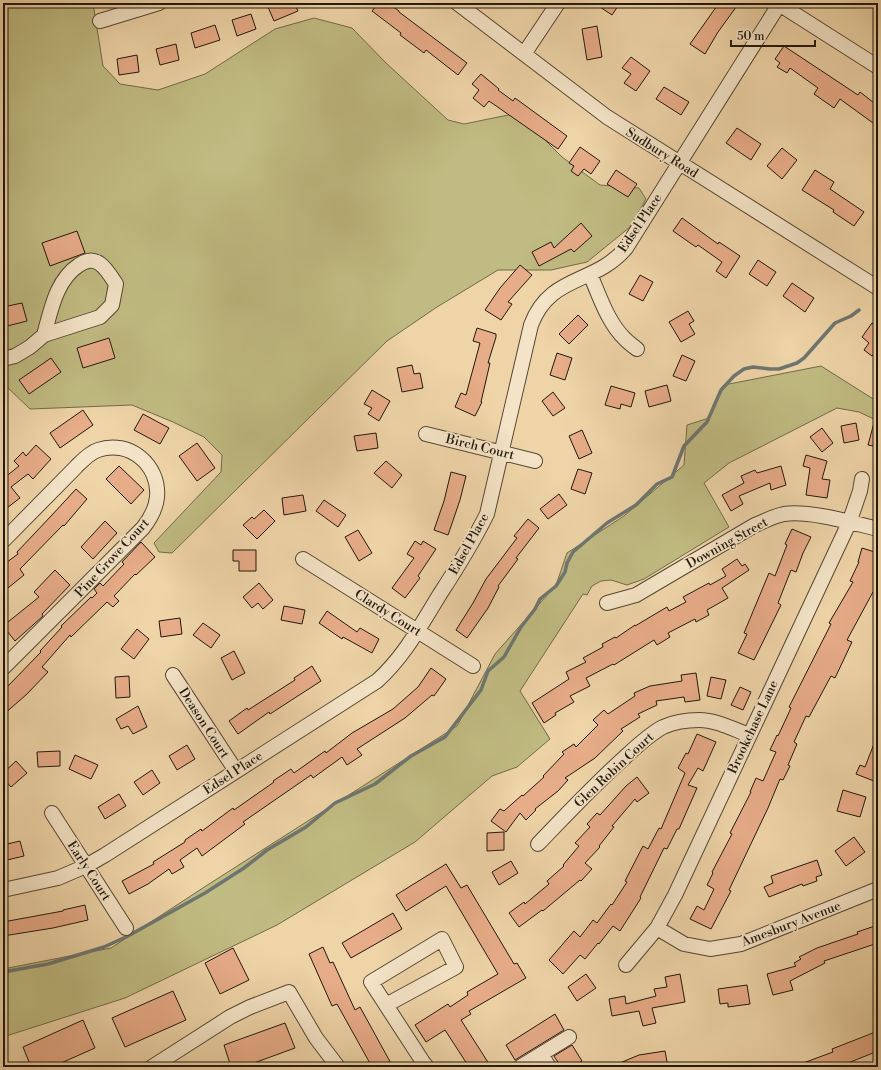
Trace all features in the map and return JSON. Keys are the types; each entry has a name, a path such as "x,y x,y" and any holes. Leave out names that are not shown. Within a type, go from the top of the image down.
{"street":[{"path":"100,21 159,3"},
{"name":"Sudbury Road","path":"457,3 607,117 878,288"},
{"path":"524,54 558,3"},
{"path":"780,4 878,67"},
{"name":"Edsel Place","path":"3,890 45,881 86,866 377,681 390,669 417,631 477,535 487,514 533,318 546,299 557,289 610,264 623,251 680,164 780,4"},
{"path":"3,359 15,356 30,347 44,335 100,317 112,305 116,284 107,270 97,261 85,261 72,270 62,282 54,300 44,335"},
{"path":"590,274 617,330 637,349"},
{"name":"Birch Court","path":"426,434 534,461"},
{"name":"Pine Grove Court","path":"3,541 76,466 88,455 97,450 116,447 136,453 152,472 157,489 157,498 155,508 143,528 3,668"},
{"name":"Brookchase Lane","path":"626,965 658,928 675,895 849,522 860,491 862,480"},
{"name":"Downing Street","path":"607,603 636,595 755,525 776,516 796,514 825,517 878,529"},
{"name":"Clardy Court","path":"303,559 473,666"},
{"name":"Deason Court","path":"173,675 236,771"},
{"name":"Glen Robin Court","path":"538,844 594,786 648,737 664,727 676,722 700,720 716,723 749,735"},
{"name":"Early Court","path":"52,813 126,928"},
{"name":"Amesbury Avenue","path":"658,928 684,944 710,949 741,944 878,889"},
{"path":"386,1005 456,967 442,939 371,982 386,1005 427,1067"},
{"path":"152,1067 230,1017 250,1007 289,992 316,1038 338,1067"},
{"path":"520,1067 569,1037"},
{"path":"541,1054 549,1067"}],"shaded area":[{"path":"3,3 93,3 103,66 120,84 158,90 205,74 275,29 314,18 352,28 386,63 448,120 464,124 518,113 562,157 600,185 639,188 646,199 630,227 587,262 551,270 498,270 437,307 387,341 172,553 159,552 154,543 221,472 222,455 204,437 132,405 30,409 6,386 3,385"},
{"path":"821,366 878,402 878,421 859,412 837,408 729,463 704,483 729,527 644,579 627,585 611,580 601,581 592,586 587,595 583,594 520,691 550,739 517,767 492,776 415,842 277,925 125,998 3,1037 3,969 111,948 457,726 495,654 556,585 567,553 624,516 684,465 687,425 709,418 724,385"}],"building":[{"path":"277,3 294,3 298,11 274,21 268,7"},
{"path":"378,3 388,3 467,63 458,75 426,50 424,53 372,11"},
{"path":"594,3 620,3 612,15"},
{"path":"719,3 739,3 718,32 705,54 690,44"},
{"path":"251,14 256,29 237,36 232,20"},
{"path":"215,25 220,40 195,48 191,33"},
{"path":"597,26 602,57 587,60 582,29"},
{"path":"176,44 179,60 160,65 156,49"},
{"path":"784,46 858,95 860,92 878,106 878,116 873,123 840,99 834,108 814,94 818,88 790,68 787,73 777,67 780,63 775,59"},
{"path":"137,55 139,72 119,75 117,59"},
{"path":"631,57 650,71 636,91 624,83 631,74 622,68"},
{"path":"481,74 499,89 498,90 513,101 515,98 567,136 558,149 489,101 484,107 473,98 479,90 472,84"},
{"path":"664,87 689,102 681,115 656,99"},
{"path":"737,128 761,144 751,160 726,143"},
{"path":"580,147 600,161 591,174 584,169 578,176 571,171 574,166 569,163"},
{"path":"782,148 797,160 782,179 767,166"},
{"path":"616,170 637,184 628,197 607,184"},
{"path":"815,170 834,182 830,189 864,212 854,226 833,212 834,210 802,190"},
{"path":"682,218 718,244 719,242 740,256 726,278 716,271 722,262 698,245 696,247 673,231"},
{"path":"581,223 592,236 574,252 571,249 539,266 532,252 551,242 554,248"},
{"path":"77,231 85,253 50,266 42,243"},
{"path":"758,260 776,272 767,286 749,274"},
{"path":"520,265 532,275 508,302 512,304 501,320 485,310 500,288"},
{"path":"640,275 653,282 643,301 629,294"},
{"path":"792,283 814,298 805,312 783,296"},
{"path":"22,303 27,321 3,327 3,307"},
{"path":"688,311 694,321 689,324 695,334 681,342 669,322"},
{"path":"578,315 588,325 569,344 559,334"},
{"path":"872,323 878,327 878,349 872,356 864,350 869,343 862,337"},
{"path":"477,328 496,334 496,337 488,363 490,363 482,402 475,416 455,407 461,393 466,395 480,343 473,341"},
{"path":"109,338 115,358 83,368 77,348"},
{"path":"557,353 572,358 565,380 550,375"},
{"path":"682,355 695,361 686,381 673,376"},
{"path":"51,358 61,372 29,394 19,380"},
{"path":"412,365 414,374 420,373 423,388 402,392 397,368"},
{"path":"667,385 671,401 649,407 645,391"},
{"path":"611,386 635,393 631,407 621,404 620,409 605,405"},
{"path":"372,390 390,401 379,421 368,414 372,408 364,404"},
{"path":"553,392 565,408 553,416 542,401"},
{"path":"83,410 93,425 60,448 50,433"},
{"path":"143,414 169,428 160,444 134,430"},
{"path":"875,419 878,419 878,447 868,445"},
{"path":"856,423 859,440 844,443 841,426"},
{"path":"822,428 833,443 822,452 810,437"},
{"path":"582,430 592,453 579,459 569,436"},
{"path":"376,433 378,448 357,451 354,436"},
{"path":"197,443 215,468 197,481 179,456"},
{"path":"36,445 51,459 33,479 28,474 11,487 20,498 3,511 3,476 4,478 19,466 14,461 23,452 26,456"},
{"path":"806,455 827,461 822,479 830,480 827,498 806,495 810,468 803,466"},
{"path":"386,461 402,475 392,488 374,473"},
{"path":"119,466 144,490 131,504 106,479"},
{"path":"781,466 786,485 771,490 770,483 739,496 743,504 731,511 722,495 744,483 741,476 755,470 757,473"},
{"path":"578,469 592,473 585,494 571,489"},
{"path":"451,472 466,476 460,500 448,535 434,530 444,501"},
{"path":"76,489 87,499 64,526 63,525 20,569 24,575 3,592 3,565 18,554 17,552"},
{"path":"559,494 567,505 548,519 540,509"},
{"path":"303,495 306,511 284,515 282,498"},
{"path":"324,500 346,515 338,527 316,511"},
{"path":"264,510 275,521 257,539 243,525 252,517 254,519"},
{"path":"528,519 539,528 516,558 518,559 498,586 499,587 488,608 467,638 456,630 486,579 517,538 514,536"},
{"path":"105,521 117,533 93,559 81,547"},
{"path":"792,529 811,537 796,572 791,570 778,603 781,605 754,660 738,653 747,634 744,633 769,573 775,576 787,545 785,544"},
{"path":"358,530 372,553 359,561 345,537"},
{"path":"415,541 421,545 423,541 436,549 418,576 420,578 405,598 392,588 414,558 407,554"},
{"path":"141,542 155,557 136,575 135,574 114,596 119,601 113,607 107,602 71,637 70,635 42,667 48,672 27,694 3,715 3,680 8,686 41,652 40,651 62,627 61,626 97,593 94,589 100,583 103,586 124,564 122,562"},
{"path":"862,548 878,553 878,587 875,593 873,592 847,640 852,642 835,678 831,676 809,717 806,716 794,742 797,744 788,765 790,766 783,780 780,779 768,808 729,890 731,891 711,929 690,919 697,906 704,910 714,889 707,885 713,873 712,872 732,834 730,833 751,792 756,778 763,781 776,752 770,750 791,708 789,707 831,624 829,623 853,582 850,581 859,562"},
{"path":"233,550 256,550 256,571 239,571 239,561 233,561"},
{"path":"737,559 742,566 745,564 749,570 722,588 728,598 707,610 709,615 696,622 695,619 668,633 670,637 657,645 654,640 614,665 613,664 586,678 590,686 570,696 574,702 555,713 556,715 544,723 532,703 569,679 566,672 586,662 583,658 603,647 602,644 615,637 616,638 635,625 667,607 669,611 686,602 683,597 726,576 722,569"},
{"path":"55,570 70,585 42,614 43,616 15,641 3,626 39,597 34,592"},
{"path":"259,583 273,600 263,609 258,603 252,608 243,597"},
{"path":"284,606 305,610 302,624 281,620"},
{"path":"327,611 357,632 360,628 379,639 372,653 343,637 342,639 319,623"},
{"path":"180,618 182,634 161,637 159,621"},
{"path":"203,623 220,635 211,648 193,635"},
{"path":"137,629 149,639 134,659 121,649"},
{"path":"234,651 245,673 232,680 221,658"},
{"path":"312,666 321,681 270,714 269,712 238,734 229,721 247,708 248,710 295,680 294,678"},
{"path":"431,668 446,679 434,696 432,695 405,718 357,749 362,755 347,765 342,757 313,778 311,775 243,822 245,824 202,856 197,848 180,860 184,867 172,874 169,869 148,884 129,894 122,881 154,864 153,862 185,842 185,840 201,829 202,831 233,808 234,810 291,769 294,773 325,751 326,753 352,733 393,709 418,687"},
{"path":"696,673 700,700 685,702 684,697 656,701 657,705 638,714 640,717 621,729 623,731 595,758 565,778 568,780 558,791 535,809 536,810 526,820 520,813 506,832 491,821 500,809 504,811 544,777 543,776 564,754 562,752 574,744 576,747 598,725 593,720 604,710 608,714 635,696 634,693 650,686 682,681 681,675"},
{"path":"129,676 130,697 116,698 115,677"},
{"path":"711,677 726,680 721,699 707,696"},
{"path":"740,687 751,692 743,710 731,705"},
{"path":"138,706 147,727 133,734 128,726 121,729 116,719"},
{"path":"697,734 716,742 703,771 698,768 688,785 697,788 679,829 677,829 667,849 664,848 640,897 641,898 620,931 613,926 585,959 580,955 563,974 549,960 574,931 580,937 593,920 597,923 611,904 612,905 627,882 625,881 643,846 648,849 659,828 661,829 685,773 678,768 686,753 688,754"},
{"path":"877,736 878,772 874,781 856,774 860,765 865,767"},
{"path":"187,745 195,759 177,770 169,756"},
{"path":"60,751 60,766 38,767 37,752"},
{"path":"75,755 98,765 91,779 69,769"},
{"path":"16,761 27,773 11,787 3,778 3,773"},
{"path":"152,770 160,783 143,795 134,782"},
{"path":"637,777 649,793 637,802 635,799 612,826 614,827 599,846 600,847 585,863 592,869 581,881 580,880 543,911 542,910 519,927 509,913 524,902 525,904 549,884 547,881 564,866 563,865 579,846 575,843 590,827 587,824 597,813 600,815 626,786"},
{"path":"843,790 866,797 860,817 837,811"},
{"path":"119,794 126,806 105,819 98,807"},
{"path":"504,832 504,850 487,851 487,833"},
{"path":"854,837 865,852 846,866 835,851"},
{"path":"20,841 24,856 3,861 3,845"},
{"path":"817,860 822,875 816,877 817,881 803,886 802,884 769,897 764,887 773,883 771,876"},
{"path":"511,861 518,873 499,885 492,872"},
{"path":"446,864 461,888 467,885 514,964 517,963 526,978 469,1011 471,1014 461,1020 491,1067 469,1067 445,1030 426,1042 415,1025 448,1004 450,1007 468,995 467,992 498,974 446,886 406,911 396,895"},
{"path":"85,905 88,920 53,928 3,936 3,922 63,911"},
{"path":"393,913 402,929 351,958 342,943"},
{"path":"878,925 878,943 824,961 825,963 790,981 793,990 773,995 767,974 796,966 794,963 801,959 799,957 817,948 858,934 857,932"},
{"path":"323,947 330,963 333,962 355,1010 360,1007 393,1067 372,1067 337,1004 332,1006 309,954"},
{"path":"233,948 249,980 220,994 205,963"},
{"path":"586,974 596,988 577,1001 568,987"},
{"path":"680,974 685,1002 652,1008 656,1023 643,1026 639,1011 612,1016 609,999 625,996 626,1004 656,996 654,989 667,987 665,977"},
{"path":"747,985 750,1004 728,1007 728,1003 720,1004 718,989"},
{"path":"173,991 186,1020 125,1047 112,1018"},
{"path":"555,1014 564,1030 515,1060 506,1045"},
{"path":"83,1020 95,1048 52,1067 31,1067 23,1047"},
{"path":"285,1023 295,1048 243,1067 231,1067 224,1045"},
{"path":"878,1031 878,1051 838,1067 795,1067 833,1052 832,1049"},
{"path":"572,1045 582,1061 572,1067 561,1067 554,1056"},
{"path":"665,1051 668,1067 610,1067 639,1055"}],"waterway":[{"path":"3,972 48,964 104,947 128,936 205,893 244,868 267,850 306,827 335,803 375,784 411,756 445,737 481,690 488,671 504,657 521,627 535,609 540,599 556,586 565,572 567,563 573,552 607,523 636,505 657,484 672,477 684,446 707,422 721,390 734,376 744,369 753,367 779,369 797,363 804,358 835,323 851,316 859,310"}]}
